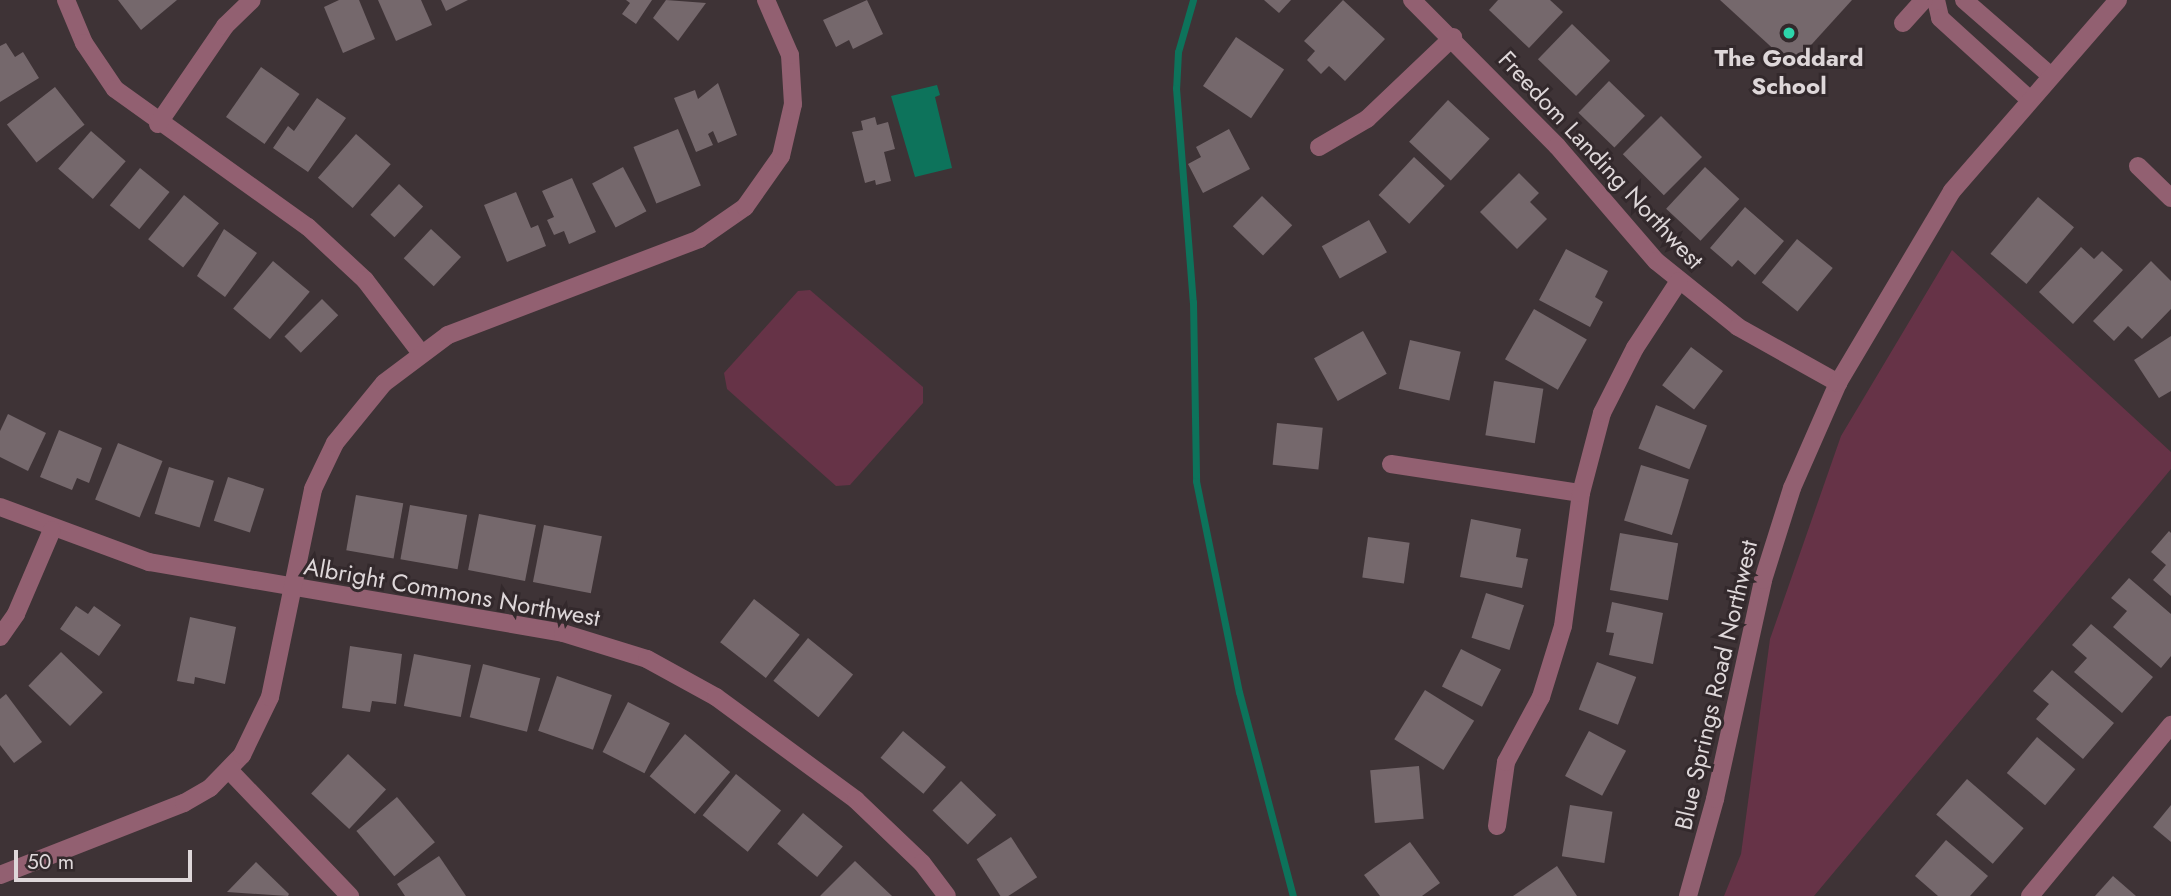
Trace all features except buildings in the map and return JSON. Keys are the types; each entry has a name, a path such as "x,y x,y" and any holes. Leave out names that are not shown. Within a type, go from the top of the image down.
{"street":[{"path":"66,0 99,68 158,124 333,248 389,308 420,352"},
{"path":"158,124 225,26 251,0"},
{"path":"0,875 184,803 229,770 253,737 270,697 302,522 335,443 366,401 420,352 483,320 699,239 745,207 781,156 793,104 790,55 766,0"},
{"name":"Freedom Landing Northwest","path":"1412,0 1452,37 1679,281 1738,327 1838,383"},
{"path":"1903,23 1924,0"},
{"path":"1936,0 1940,18 2029,99"},
{"path":"1964,0 2050,75"},
{"name":"Blue Springs Road Northwest","path":"1688,896 1763,580 1793,488 1838,383 1945,200 2029,99 2118,0"},
{"path":"1319,147 1367,119 1452,37"},
{"path":"2138,166 2171,198"},
{"path":"1497,826 1506,762 1541,697 1563,626 1581,493 1617,379 1679,281"},
{"path":"1391,464 1581,493"},
{"name":"Albright Commons Northwest","path":"0,507 52,530 149,562 563,633 647,659 716,697 856,800 915,855 947,896"},
{"path":"0,637 16,614 52,530"},
{"path":"2030,896 2171,725"},
{"path":"229,770 350,896"}],"shaded area":[{"path":"937,85 940,95 935,97 952,168 915,177 891,96"},
{"path":"1952,250 2171,452 2171,469 1814,896 1724,896 1741,854 1770,639 1841,436"},
{"path":"810,290 923,387 923,403 850,485 836,486 727,389 724,373 798,291"}],"waterway":[{"path":"1193,0 1178,52 1176,88 1193,302 1196,481 1239,692 1293,896"}],"place":[{"name":"The Goddard School","path":"1789,33"}]}
